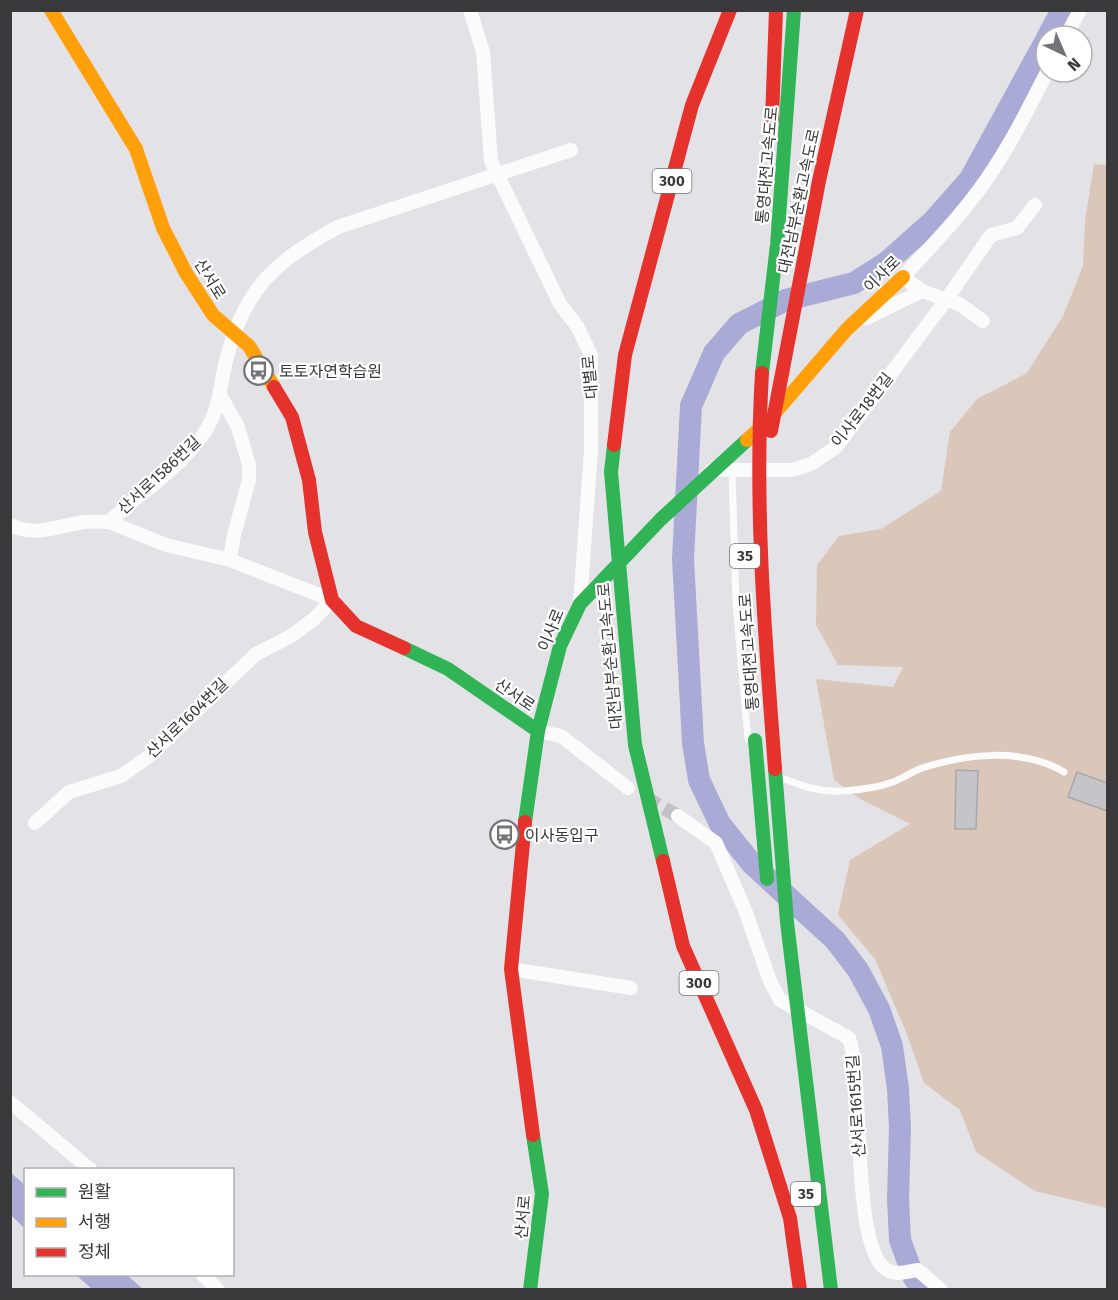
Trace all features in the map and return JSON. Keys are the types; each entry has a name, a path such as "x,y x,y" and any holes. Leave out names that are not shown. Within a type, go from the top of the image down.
{"main road":[{"name":"산서로","path":"51,10 136,149 163,228 186,273 213,315 234,331 263,365 292,417 309,480 315,532 333,600 356,626 448,669 538,731 530,775 511,969 516,1022 542,1194 530,1290"},
{"name":"대전남부순환고속도로","path":"730,10 692,105 625,355 611,472 635,745 682,946 756,1110 790,1218 801,1290"},
{"name":"통영대전고속도로","path":"770,139 776,10"},
{"name":"통영대전고속도로","path":"794,10 777,245 763,351 756,457 760,590 802,1100 810,1235"},
{"name":"대전남부순환고속도로","path":"758,506 808,236 857,10"},
{"name":"이사로","path":"538,731 560,646 580,604 710,472 768,421 847,329 903,277"},
{"name":"통영대전고속도로","path":"748,362 745,590 761,822 768,888"},
{"name":"통영대전고속도로","path":"772,921 831,1290"}],"street":[{"name":"대별로","path":"470,10 483,52 491,161 560,304 577,326 591,355 591,450 580,604"},
{"path":"1072,24 1080,10"},
{"name":"이사로","path":"903,277 958,217 987,179 1041,84"},
{"path":"234,331 250,298 263,279 309,243 338,227 571,150"},
{"name":"이사로18번길","path":"710,472 792,470 811,464 836,447 946,300 991,235 1017,228 1035,205"},
{"path":"903,277 922,291 959,304 983,321"},
{"path":"847,329 922,291"},
{"name":"산서로1586번길","path":"10,525 22,531 35,532 86,521 110,522 202,436 212,419 220,395 234,331"},
{"path":"220,395 238,427 249,465 249,480 234,535 230,560"},
{"name":"산서로","path":"110,522 166,545 230,560 333,600"},
{"name":"산서로1604번길","path":"35,823 69,792 121,776 148,758 256,654 291,636 314,619 333,600"},
{"path":"538,731 561,736 628,788"},
{"name":"산서로1615번길","path":"678,816 716,843 745,910 770,981 780,1000 849,1038 854,1053 867,1233 877,1259 886,1270 900,1273 918,1270 941,1290"},
{"path":"511,969 632,988"},
{"path":"10,1102 89,1168"},
{"path":"203,1276 218,1290"}],"lane":[{"path":"732,470 736,604 746,728 752,766 811,790 843,792 891,782 921,769 981,755 1003,756 1052,765 1064,772"}],"shaded area":[{"path":"1094,164 1107,165 1107,1208 1035,1191 976,1152 960,1110 924,1083 906,1032 875,959 838,915 850,860 910,824 860,799 834,780 816,679 893,687 903,667 838,665 816,625 817,565 839,536 881,529 941,491 950,432 977,399 1027,373 1063,316 1083,266 1085,221"}],"water":[{"path":"11,1173 24,1184 24,1228 11,1215"},
{"path":"77,1276 128,1276 143,1289 92,1289"}],"building":[{"path":"956,770 978,771 976,829 955,829"},
{"path":"1077,772 1107,783 1107,811 1068,797"}],"waterway":[{"path":"1054,24 1062,10"},
{"path":"922,1290 914,1278 900,1240 898,1089 892,1046 879,1009 858,970 835,940 753,865 720,824 699,780 693,743 683,559 691,406 714,353 739,324 786,300 854,283 887,262 933,221 970,179 1034,62"}],"tunnel":[{"path":"646,798 678,816"}],"traffic: fast":[{"path":"762,373 777,245 794,10"},
{"path":"538,731 560,646 580,604 661,519 747,440"},
{"path":"614,445 611,472 635,745 663,861"},
{"path":"404,648 448,669 538,731 525,822"},
{"path":"755,740 767,879"},
{"path":"775,769 787,922 831,1290"},
{"path":"530,1290 542,1194 533,1135"}],"traffic: slow":[{"path":"51,10 136,149 163,228 186,273 213,315 249,346 274,387"},
{"path":"747,440 768,421 847,329 903,277"}],"traffic: jam":[{"path":"614,445 625,355 692,105 730,10"},
{"path":"772,119 776,10"},
{"path":"771,431 819,181 857,10"},
{"path":"762,373 760,522 764,620 775,769"},
{"path":"274,387 292,417 309,480 315,532 332,600 356,626 404,648"},
{"path":"525,822 511,969 533,1135"},
{"path":"663,861 683,946 756,1110 790,1218 800,1290"}],"place":[{"name":"토토자연학습원","path":"258,371"},
{"name":"이사동입구","path":"504,835"}]}
